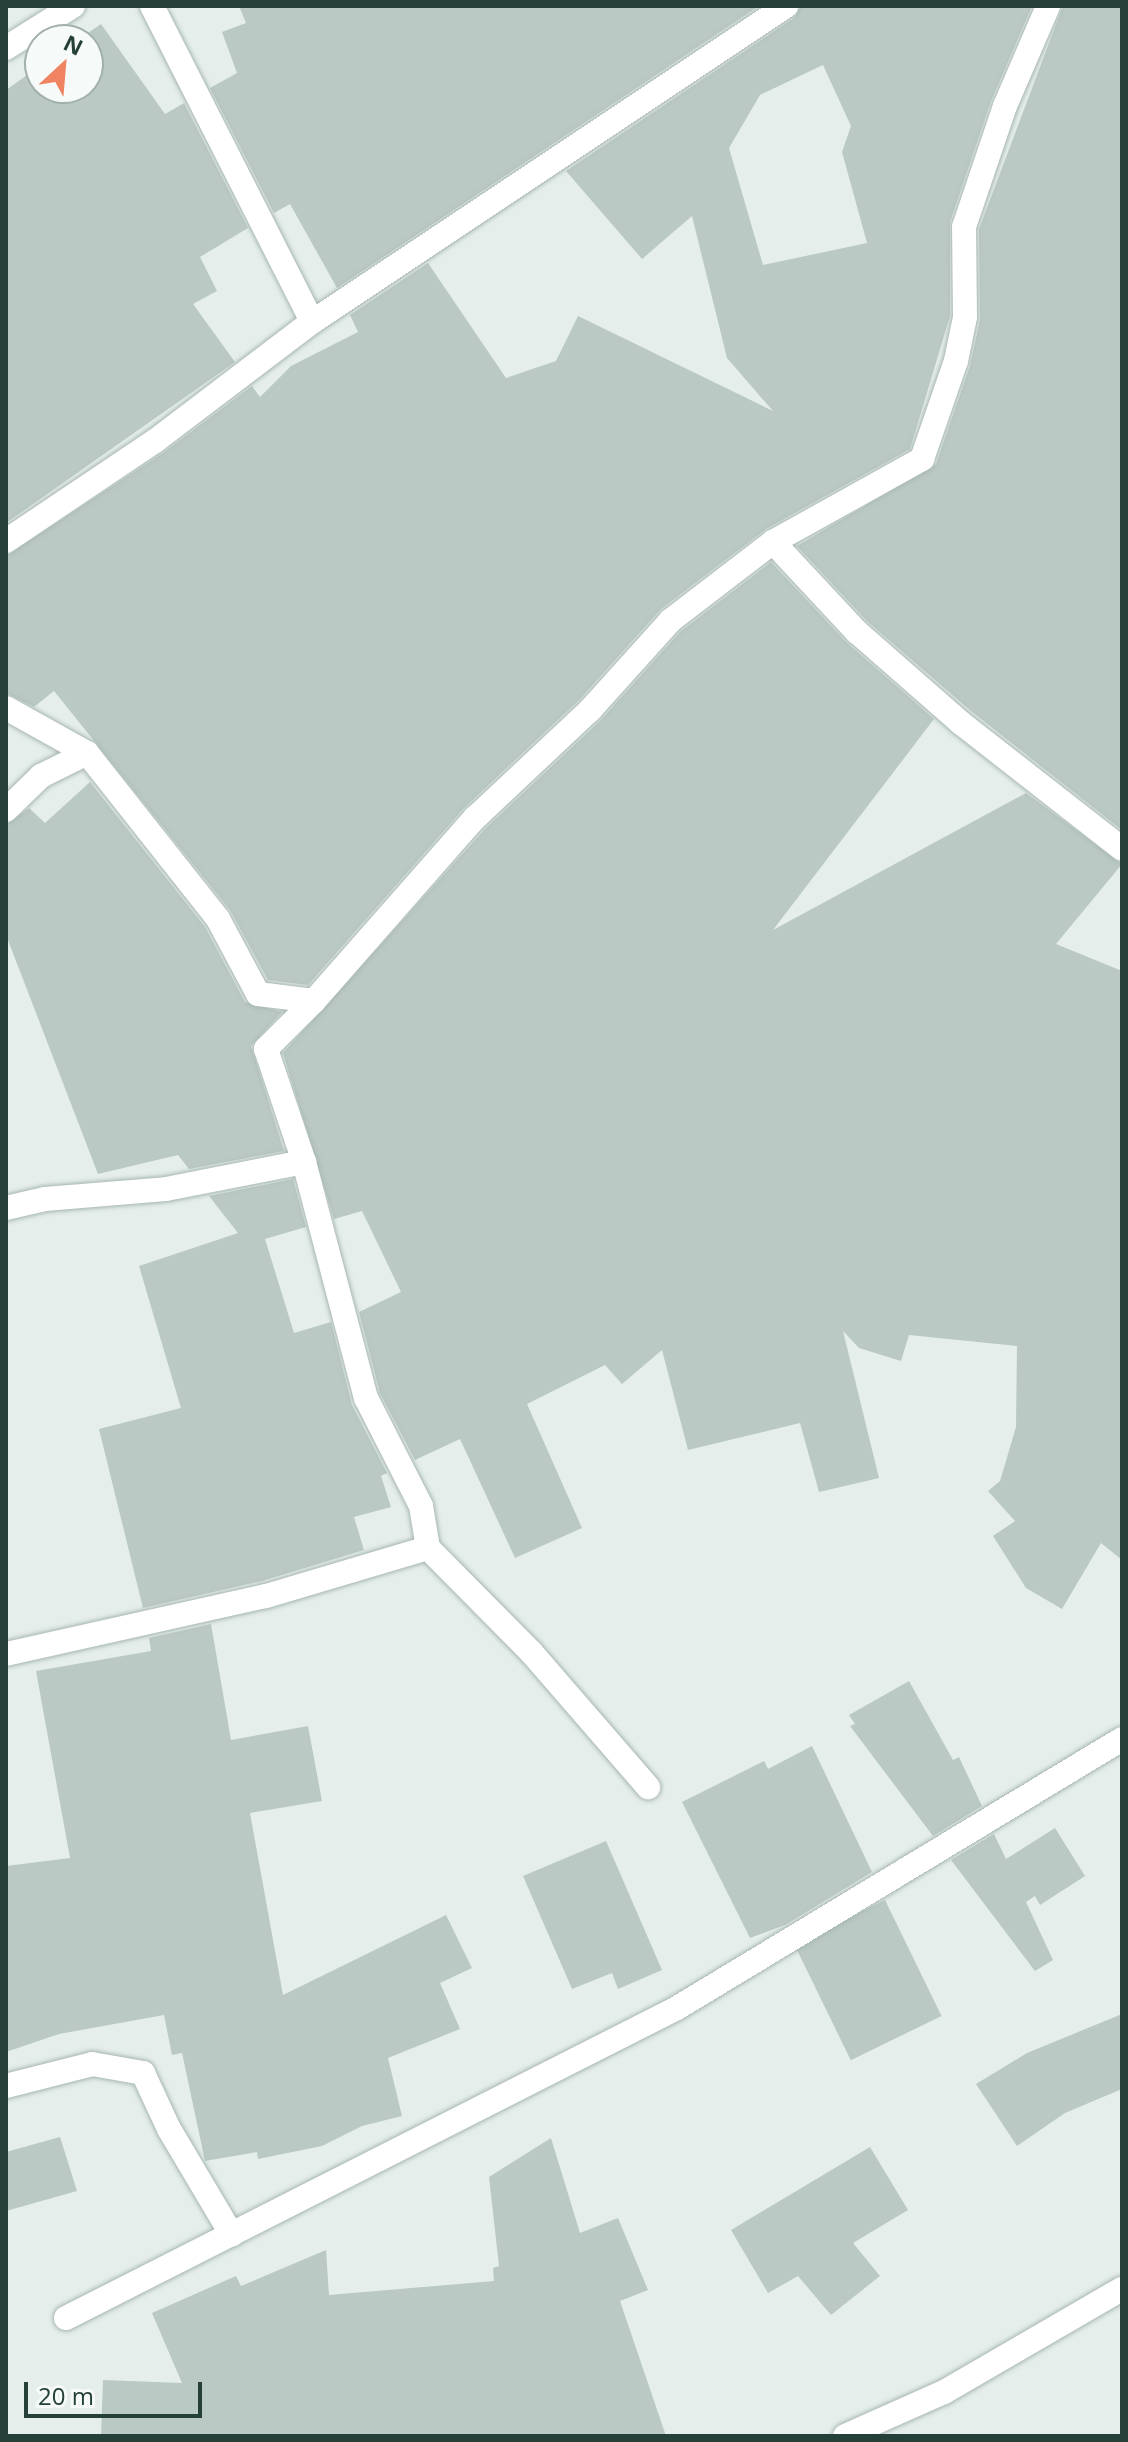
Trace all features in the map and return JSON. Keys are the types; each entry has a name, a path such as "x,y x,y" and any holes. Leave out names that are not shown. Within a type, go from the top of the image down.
{"street":[{"path":"6,48 73,6"},
{"path":"152,6 312,322"},
{"path":"6,541 99,481 312,322 786,6"},
{"path":"648,1787 531,1652 428,1548 421,1506 366,1398 304,1162 266,1049 314,1001 475,818 590,710 670,621 773,542 922,459 956,361 965,317 964,227 1005,106 1048,6"},
{"path":"773,542 857,632 961,723 1122,849"},
{"path":"6,708 87,753 218,919 258,994 314,1001"},
{"path":"6,810 41,776 87,753"},
{"path":"6,1208 45,1199 166,1189 304,1162"},
{"path":"6,1654 266,1596 428,1548"},
{"path":"66,2318 677,2008 1122,1739"},
{"path":"6,2086 92,2064 143,2073 169,2129 232,2235"},
{"path":"845,2436 944,2392 1122,2289"}],"building":[{"path":"239,6 759,6 337,288 290,204 274,213 210,88 237,73 222,32 246,23"},
{"path":"801,6 1032,6 991,101 950,222 950,316 910,449 766,529 661,609 579,700 464,808 308,985 268,980 230,910 54,691 34,707 6,693 6,556 163,453 252,386 260,397 291,366 358,332 350,315 428,263 506,378 556,361 578,316 773,411 727,358 692,216 642,259 566,171 794,18","holes":["823,65 851,126 842,152 867,243 763,265 729,148 760,95"]},
{"path":"1063,6 1122,6 1122,830 971,711 867,621 797,546 936,464 970,366 980,320 979,229"},
{"path":"104,28 165,114 184,103 248,228 200,257 217,291 193,304 235,362 6,523 6,90 24,77 24,104 104,104"},
{"path":"771,562 846,642 934,719 773,930 1026,793 1122,864 1056,944 1122,971 1122,1560 1101,1543 1062,1609 1026,1588 993,1536 1015,1521 988,1491 1000,1481 1016,1427 1017,1346 909,1335 901,1361 859,1348 843,1331 879,1478 819,1492 800,1423 688,1450 662,1350 622,1384 605,1365 527,1404 582,1528 515,1558 460,1439 415,1460 380,1393 359,1312 401,1292 362,1211 334,1219 283,1053 486,828 600,721 680,632"},
{"path":"90,782 205,927 245,1002 282,1012 251,1046 284,1151 189,1169 178,1155 98,1174 6,935 6,825 29,808 45,823"},
{"path":"293,1179 306,1227 265,1239 294,1333 331,1322 352,1405 387,1473 381,1476 391,1507 354,1517 364,1550 262,1581 143,1608 99,1429 181,1408 139,1266 238,1233 209,1196"},
{"path":"211,1624 231,1740 308,1726 322,1801 250,1813 283,1995 446,1915 472,1968 440,1983 460,2029 388,2058 402,2116 362,2126 322,2146 258,2159 257,2152 205,2161 182,2053 172,2055 164,2015 59,2034 6,2052 6,1866 70,1858 36,1671 151,1651 149,1638"},
{"path":"909,1681 953,1760 959,1757 982,1806 933,1836 850,1726 855,1724 849,1715"},
{"path":"812,1746 872,1872 785,1925 750,1938 682,1802 764,1761 768,1769"},
{"path":"1055,1828 1085,1876 1040,1905 1035,1896 1026,1902 1053,1960 1035,1971 951,1860 994,1834 1006,1859"},
{"path":"606,1841 662,1970 618,1989 612,1973 572,1989 523,1876"},
{"path":"885,1900 942,2016 851,2060 794,1944"},
{"path":"1122,2014 1122,2089 1065,2113 1017,2146 976,2084 1027,2053"},
{"path":"60,2137 77,2191 6,2211 6,2152"},
{"path":"551,2138 580,2233 618,2218 648,2290 620,2301 666,2436 101,2436 103,2380 182,2383 152,2313 236,2276 241,2286 326,2250 329,2295 494,2281 493,2268 499,2266 489,2177"},
{"path":"870,2147 908,2210 853,2243 880,2276 831,2315 798,2276 768,2293 731,2230"}]}
